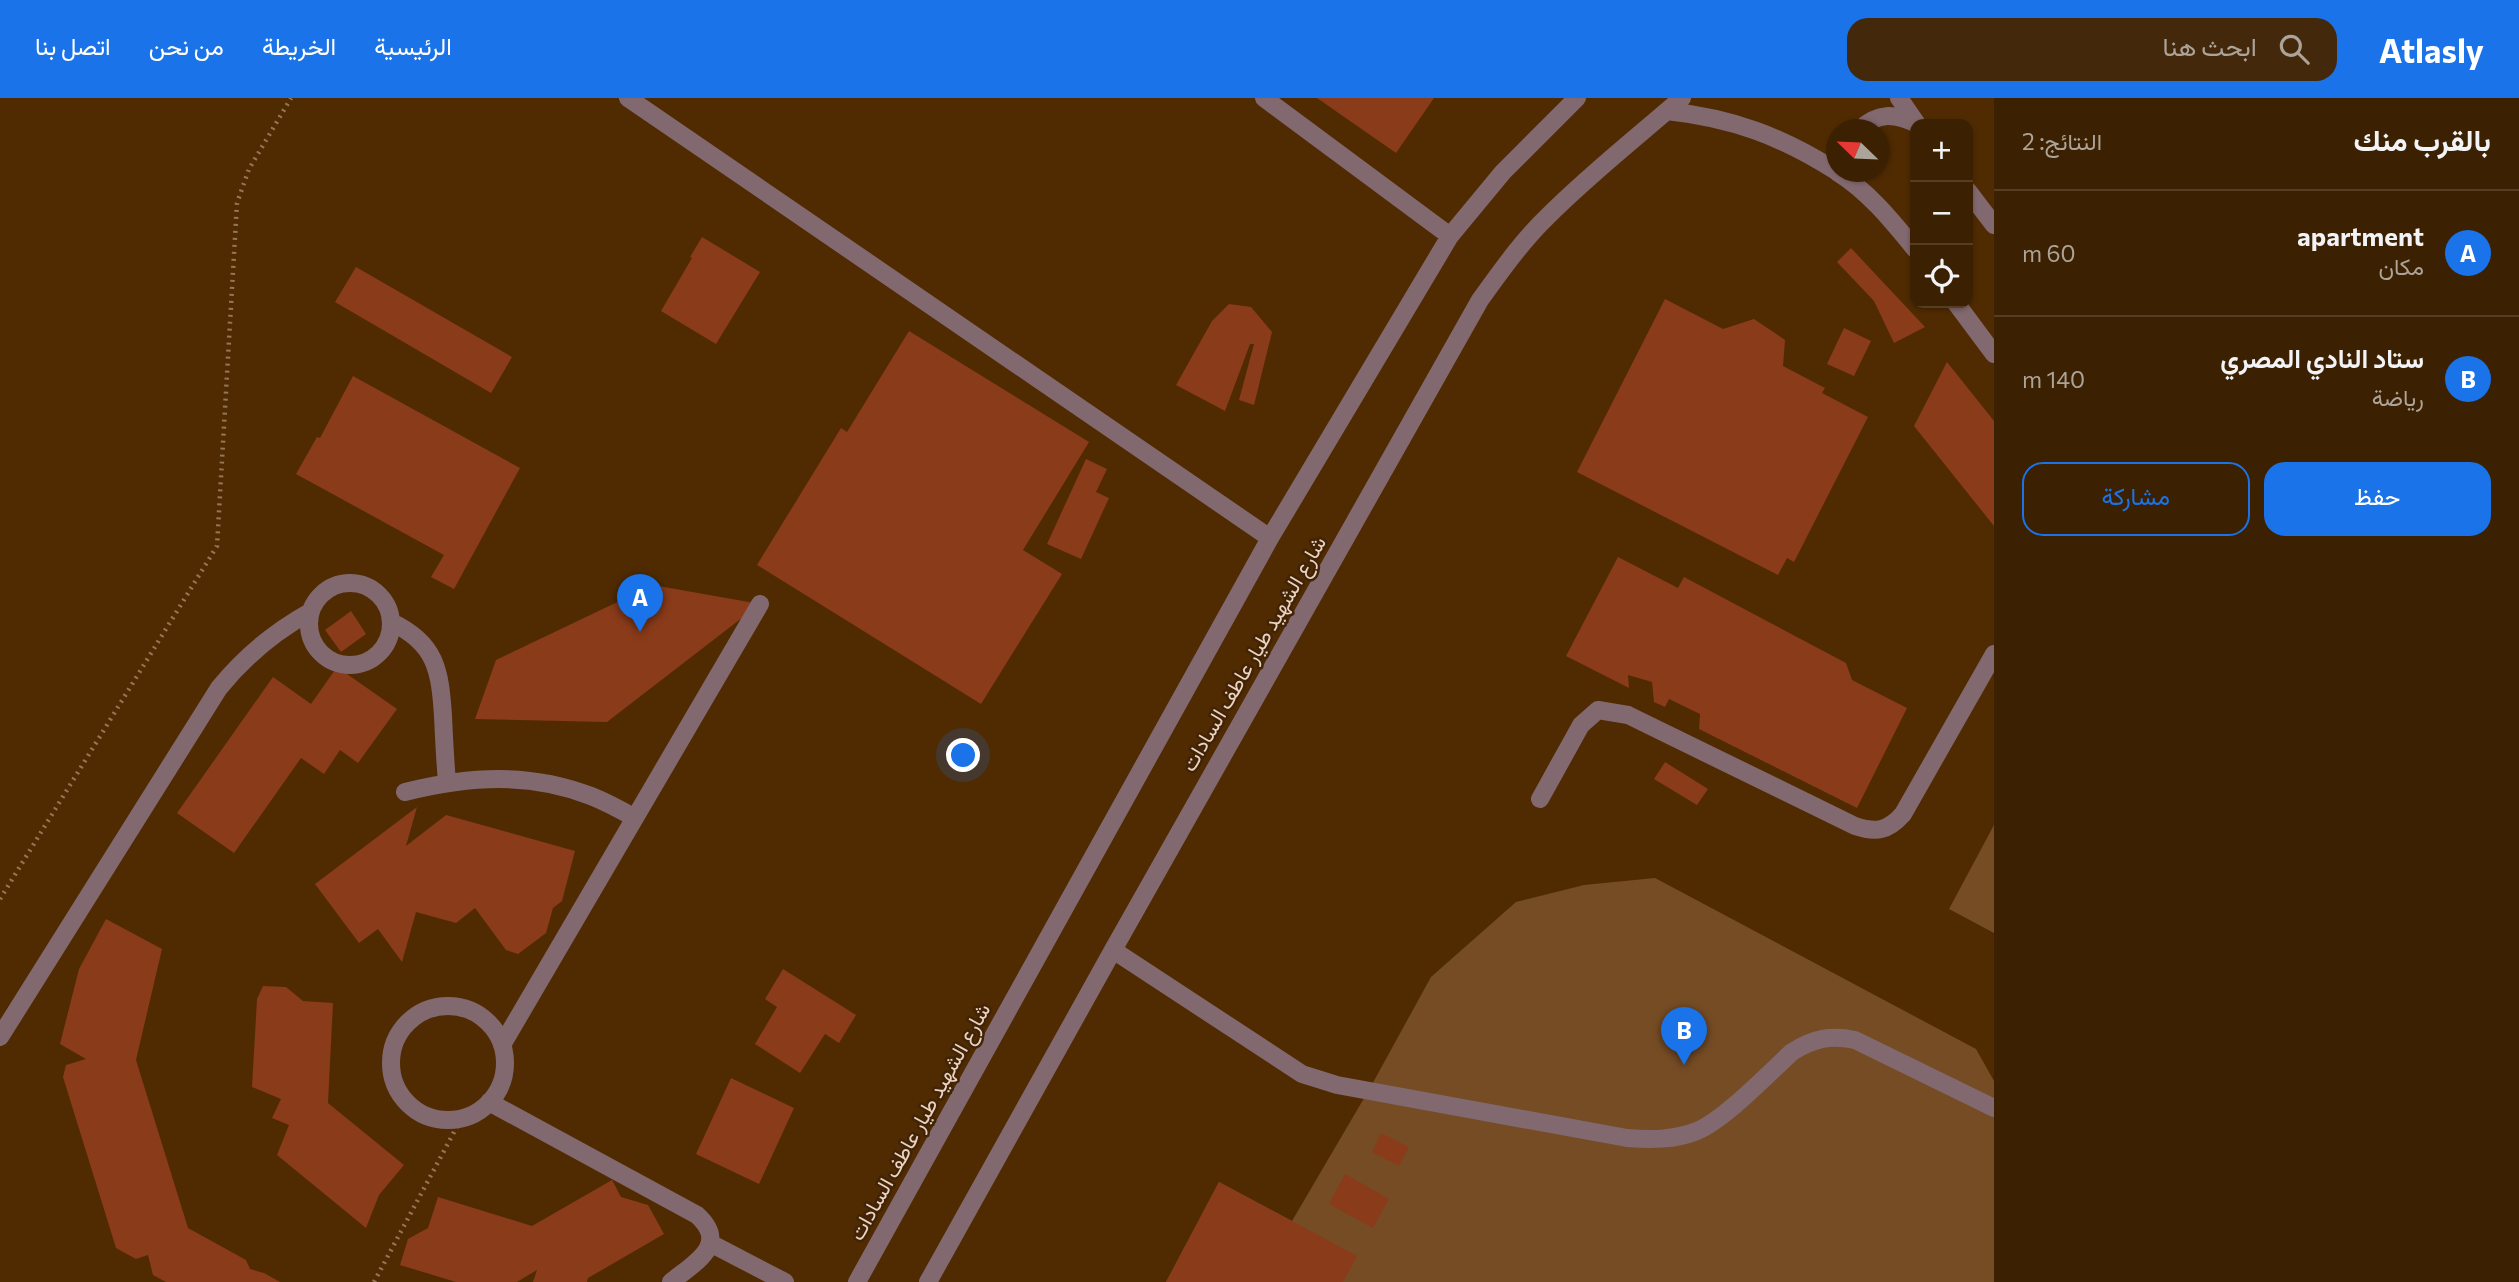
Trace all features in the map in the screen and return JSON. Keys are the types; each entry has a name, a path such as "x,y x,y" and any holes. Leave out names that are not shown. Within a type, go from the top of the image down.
{"street":[{"path":"628,98 1270,538"},
{"path":"1264,98 1450,236"},
{"name":"شارع الشهيد طيار عاطف السادات","path":"857,1282 1270,538 1450,236 1503,172 1577,98"},
{"name":"شارع الشهيد طيار عاطف السادات","path":"928,1282 1480,300 1546,217 1682,98"},
{"path":"1899,98 1914,119"},
{"path":"1667,111 1704,116 1752,128 1789,143 1826,164"},
{"path":"1874,119 1884,116 1901,117 1910,121"},
{"path":"1852,182 1893,222 1911,245"},
{"path":"1973,198 1994,225"},
{"path":"1960,308 1994,354"},
{"path":"355,583 369,587 381,596 388,608 390,636 377,654 359,664 345,665 331,661 320,652 312,640 310,612 317,599 328,589 355,583"},
{"path":"502,1045 760,604"},
{"path":"0,1037 219,688 238,664 260,644 284,626 310,612"},
{"path":"391,622 407,629 420,640 437,668 441,684 447,782"},
{"path":"1540,799 1581,725 1598,710 1614,711 1628,715 1855,826 1868,830 1883,830 1894,825 1903,814 1994,654"},
{"path":"405,792 447,782 495,778 544,783 591,796 635,817"},
{"path":"1113,950 1302,1074 1337,1084 1627,1138 1663,1139 1680,1136 1712,1123 1793,1052 1805,1043 1821,1038 1856,1040 1994,1108"},
{"path":"437,1008 468,1010 483,1018 502,1045 505,1060 498,1090 489,1102 461,1119 429,1117 414,1110 403,1098 391,1068 392,1051 398,1036 408,1023 421,1013 437,1008"},
{"path":"489,1102 697,1215 705,1222 710,1232 706,1253 671,1282"},
{"path":"710,1243 785,1282"}],"path":[{"path":"0,900 217,546 237,203 249,169 291,98"},
{"path":"374,1282 461,1119"}],"shaded area":[{"path":"1994,825 1994,933 1949,909"},
{"path":"1655,878 1976,1049 1994,1081 1994,1282 1166,1282 1219,1182 1292,1221 1431,977 1516,902 1584,885"}],"building":[{"path":"1317,98 1434,98 1396,153"},
{"path":"702,237 760,272 716,344 661,311"},
{"path":"1851,248 1925,327 1894,343 1874,301 1837,262"},
{"path":"356,267 512,357 491,393 335,302"},
{"path":"1665,299 1723,329 1754,319 1785,340 1783,366 1825,388 1822,393 1868,417 1794,562 1787,558 1778,575 1577,472"},
{"path":"1229,304 1251,307 1272,332 1254,405 1239,400 1254,344 1250,344 1225,411 1176,385 1212,321"},
{"path":"1844,328 1871,341 1854,376 1827,364"},
{"path":"909,331 1089,442 1023,550 1062,574 981,704 757,565 841,428 847,432"},
{"path":"1947,362 1994,421 1994,526 1914,426"},
{"path":"353,376 520,468 454,589 431,577 444,555 296,474 317,437 320,438"},
{"path":"1086,459 1107,469 1096,492 1109,498 1081,559 1047,544"},
{"path":"1618,557 1678,588 1684,577 1846,663 1852,680 1907,708 1857,808 1699,729 1700,714 1669,699 1665,707 1654,702 1652,682 1628,675 1629,688 1566,656"},
{"path":"653,585 760,604 607,722 475,719 496,660"},
{"path":"351,611 366,634 341,652 325,630"},
{"path":"337,667 397,709 358,763 340,750 324,774 301,758 234,853 177,813 273,677 311,704"},
{"path":"1665,762 1708,789 1697,805 1654,779"},
{"path":"417,807 406,846 446,815 575,851 562,901 553,908 546,933 518,954 506,950 475,908 456,923 416,912 402,962 378,929 359,943 315,884"},
{"path":"106,919 162,949 136,1060 188,1228 246,1260 250,1269 280,1282 166,1282 153,1275 148,1255 136,1259 116,1248 63,1077 66,1065 86,1059 60,1044 79,969"},
{"path":"783,969 856,1015 839,1043 825,1034 800,1073 755,1044 777,1007 765,999"},
{"path":"263,986 286,987 303,1001 333,1003 328,1103 404,1165 379,1195 366,1228 277,1155 289,1125 272,1118 281,1099 252,1087 257,999"},
{"path":"731,1078 794,1108 759,1184 696,1154"},
{"path":"1381,1133 1409,1147 1399,1166 1372,1152"},
{"path":"1345,1174 1389,1199 1373,1228 1329,1204"},
{"path":"612,1180 621,1197 648,1205 664,1234 588,1278 587,1282 533,1282 537,1270 517,1282 456,1282 400,1265 408,1239 428,1228 438,1197 532,1226"},
{"path":"1219,1182 1357,1256 1343,1282 1166,1282"}],"place":[{"name":"apartment","path":"640,632"},
{"name":"ستاد النادي المصري","path":"1684,1065"}]}
